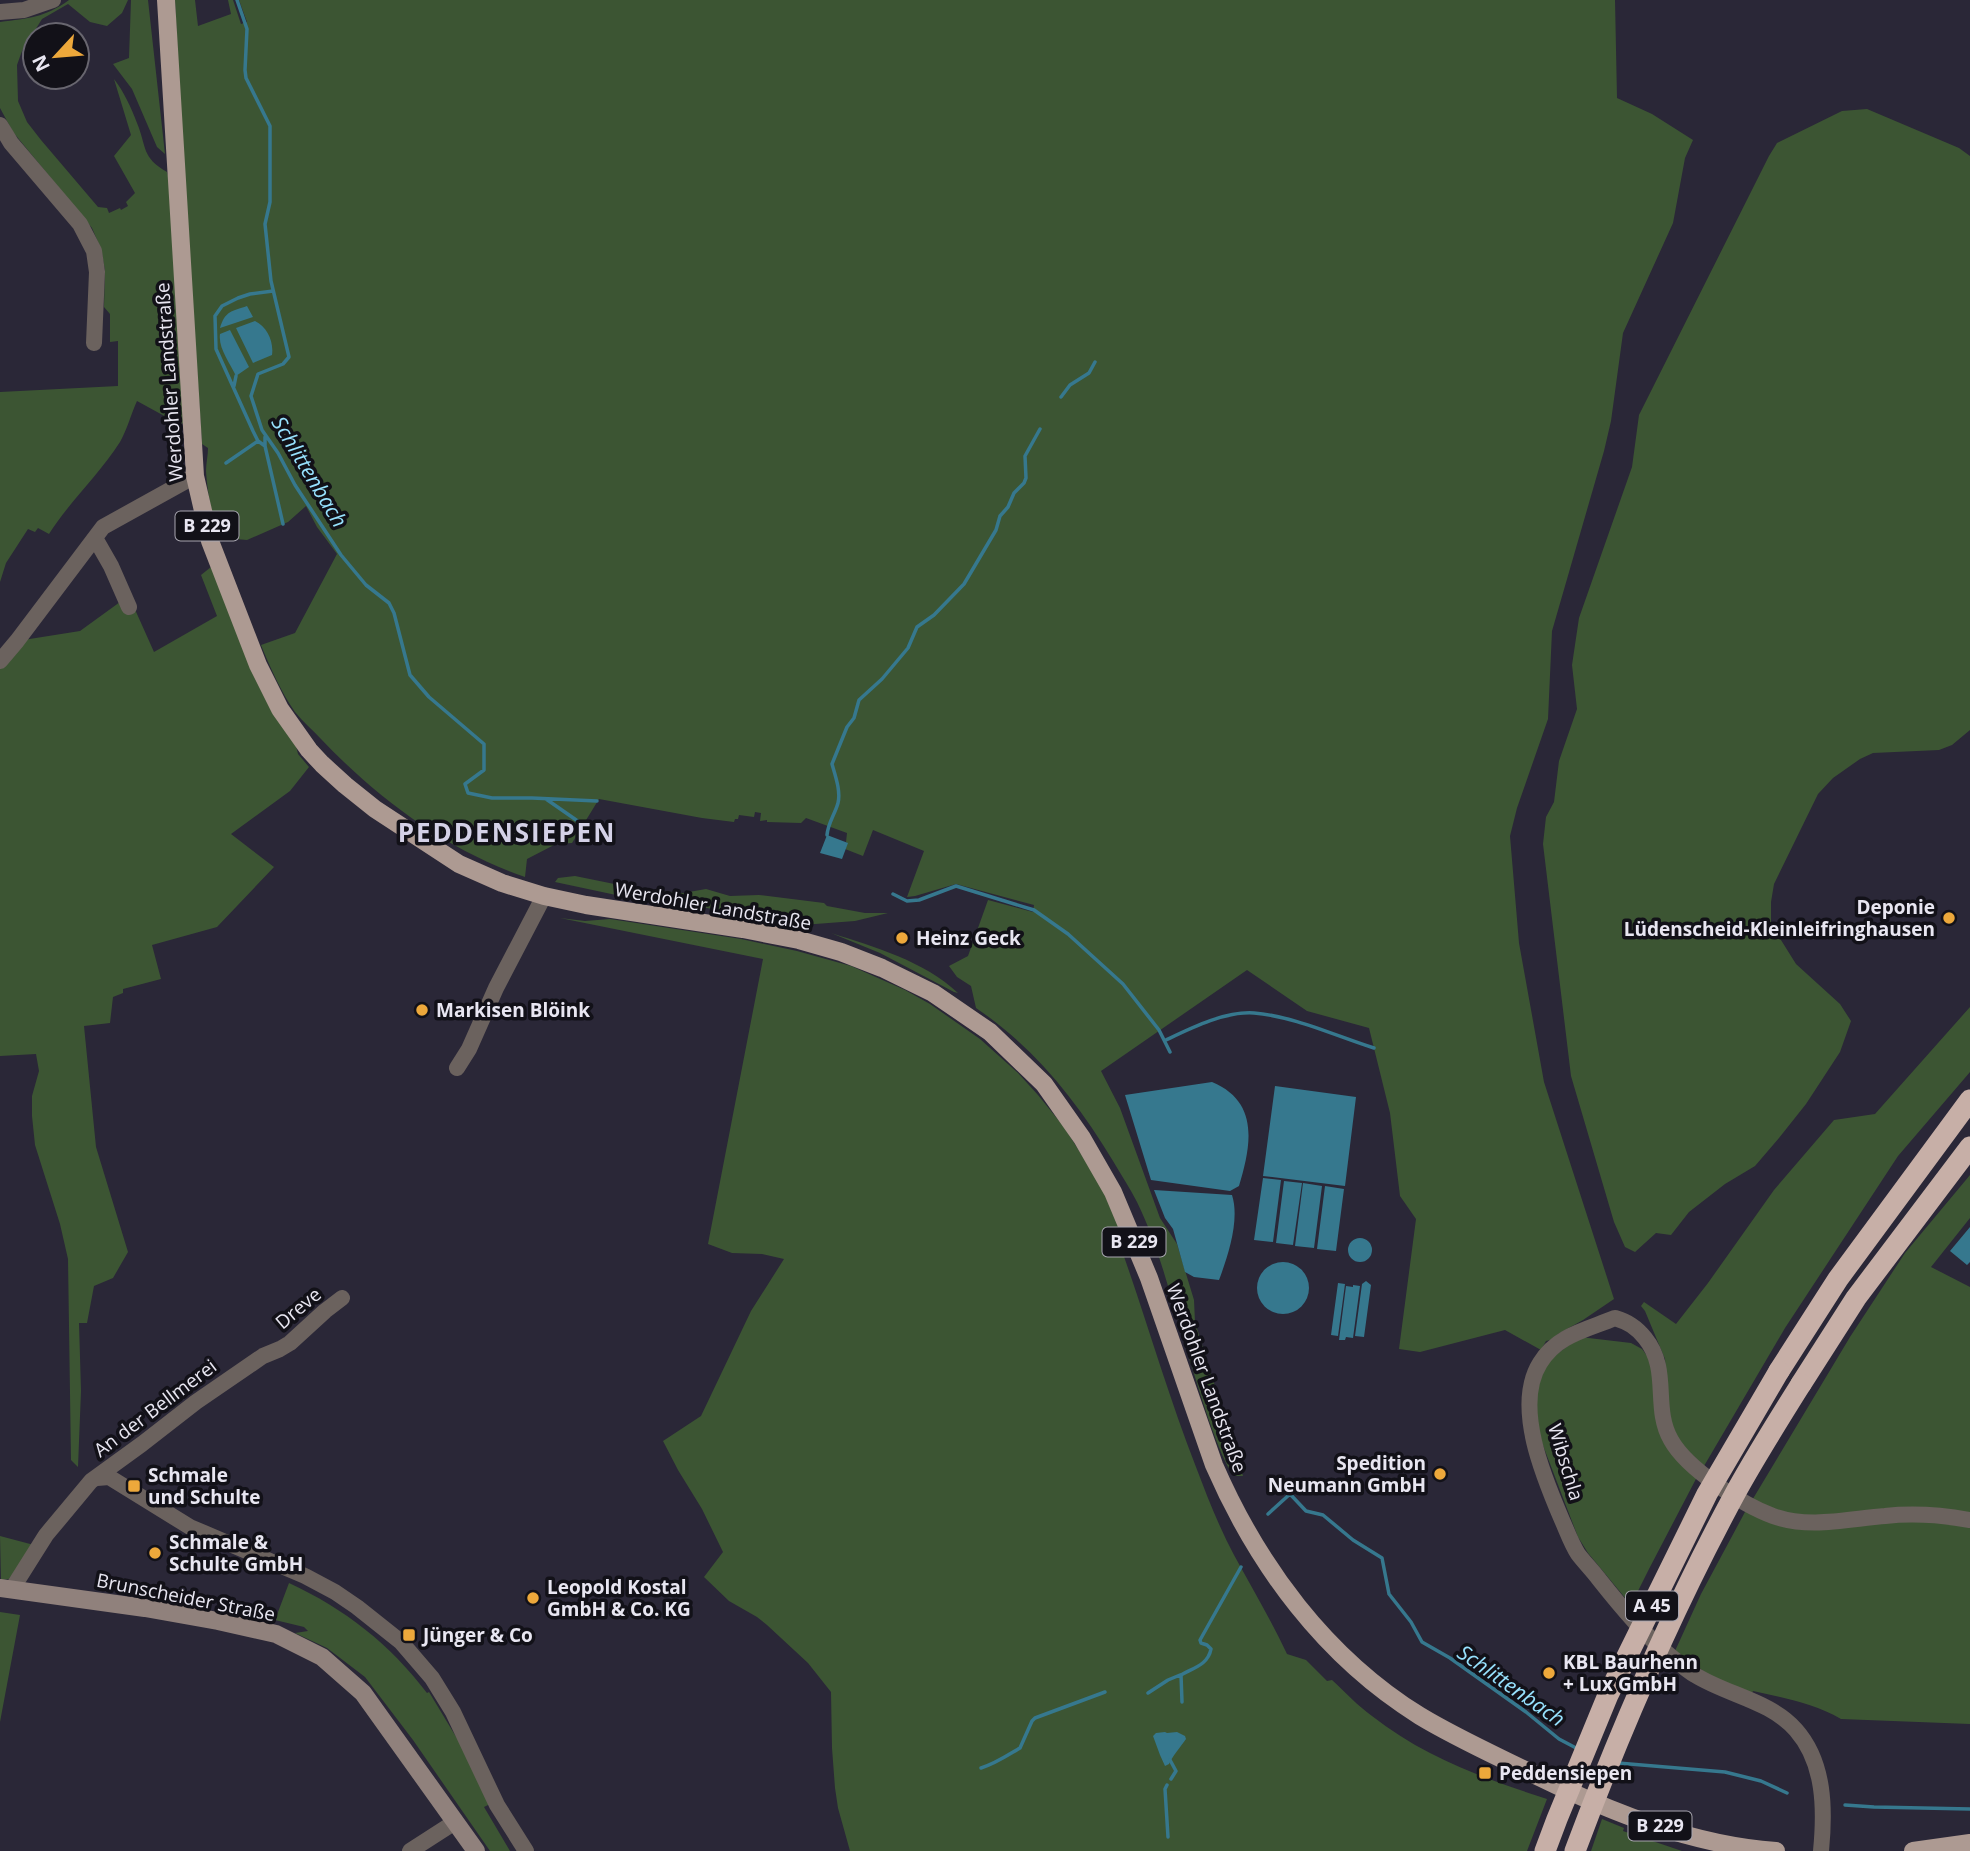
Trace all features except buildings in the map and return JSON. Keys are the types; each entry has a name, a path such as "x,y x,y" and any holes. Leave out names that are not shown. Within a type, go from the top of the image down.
{"highway":[{"name":"A 45","path":"1545,1851 1608,1695 1707,1494 1779,1371 1838,1279 1970,1100"},
{"name":"A 45","path":"1575,1851 1636,1697 1739,1487 1856,1298 1970,1147"}],"main road":[{"name":"Werdohler Landstraße","path":"166,0 195,476 210,541 258,665 280,709 309,750 345,785 375,809 459,864 502,883 544,896 743,929 841,952 933,993 990,1032 1050,1092 1082,1138 1113,1192 1149,1278 1210,1453 1226,1491 1245,1529 1273,1573 1322,1635 1367,1677 1421,1717 1516,1766 1617,1813 1686,1835 1765,1851"},
{"name":"Brunscheider Straße","path":"6,1589 218,1621 276,1634 322,1657 363,1693 476,1851"},
{"path":"1913,1851 1970,1843"}],"street":[{"path":"0,12 24,10 53,0"},
{"path":"0,125 11,143 80,225 94,251 97,272 94,343"},
{"path":"0,661 103,527 195,476"},
{"path":"95,538 129,607"},
{"path":"457,1068 469,1049 496,988 544,896"},
{"name":"Dreve","path":"280,1349 298,1337 342,1298"},
{"name":"Wibschla","path":"1821,1851 1823,1827 1816,1762 1797,1731 1782,1716 1695,1675 1671,1657 1627,1614 1578,1554 1547,1480 1531,1429 1530,1398 1533,1374 1541,1360 1564,1338 1615,1318 1629,1322 1657,1356 1663,1419 1671,1440 1700,1472 1750,1506 1785,1520 1812,1523 1917,1514 1970,1520"},
{"name":"An der Bellmerei","path":"97,1478 196,1402 263,1356 280,1349"},
{"path":"6,1589 71,1503 97,1478"},
{"name":"An der Bellmerei","path":"97,1478 109,1478 190,1527 320,1584 357,1607 401,1642 432,1678 453,1712 497,1805 526,1851"},
{"path":"410,1851 455,1822"}],"green space":[{"path":"69,0 128,0 122,13 107,26 89,21 68,4 41,21 21,21 21,54 17,65 18,101 27,122 41,140 98,207 107,208 109,213 128,206 126,202 135,193 114,156 131,135 114,79 130,105 146,151 159,167 167,172 170,183 185,423 179,424 137,401 112,454 49,534 38,528 35,532 28,529 6,563 0,582 0,392 118,386 118,341 110,342 110,314 104,307 105,270 101,249 92,228 13,132 0,108 0,22 44,14"},
{"path":"131,0 148,0 165,154 157,147 132,89 113,64 129,58"},
{"path":"175,0 195,0 198,26 231,14 228,0 233,0 241,24 247,22 239,0 1615,0 1617,98 1652,114 1693,140 1685,158 1673,223 1623,333 1611,421 1604,451 1552,631 1548,719 1510,836 1519,943 1544,1082 1614,1299 1554,1339 1546,1341 1541,1350 1505,1330 1420,1352 1399,1349 1416,1219 1400,1196 1390,1113 1369,1028 1307,1011 1247,970 1101,1071 1120,1108 1160,1218 1177,1244 1194,1300 1195,1322 1243,1476 1235,1476 1216,1439 1160,1259 1131,1192 1085,1117 1053,1077 1017,1040 976,1008 971,986 957,977 949,966 968,956 988,900 1033,912 1034,905 956,884 907,897 924,851 873,830 863,856 845,849 847,833 806,818 801,823 767,822 760,821 761,813 755,812 754,817 739,815 734,822 599,799 572,843 556,844 527,859 525,877 496,866 441,837 366,782 295,712 280,688 261,645 295,633 337,554 317,527 306,506 288,522 247,540 224,538 216,525 211,506 206,471 208,448 202,444"},
{"path":"1867,109 1959,148 1970,156 1970,730 1952,745 1939,750 1873,753 1833,778 1818,794 1774,884 1771,922 1796,964 1840,1004 1851,1021 1840,1052 1806,1104 1755,1166 1725,1184 1689,1212 1671,1235 1656,1233 1635,1252 1625,1247 1614,1222 1571,1076 1543,844 1546,817 1554,802 1559,761 1577,709 1572,665 1579,618 1632,467 1639,415 1769,156 1777,143 1842,111"},
{"path":"211,567 295,742 298,754 309,767 290,791 231,834 274,867 217,927 152,945 161,979 123,989 123,993 113,997 110,1023 84,1026 96,1147 128,1252 113,1278 94,1286 87,1323 79,1323 81,1391 78,1467 71,1460 68,1259 35,1145 32,1096 39,1071 36,1054 0,1056 0,657 17,641 80,631 120,602 133,605 154,652 217,616 201,575"},
{"path":"575,876 634,888 683,893 706,889 730,896 759,895 824,903 827,906 865,913 888,913 855,921 802,925 657,899 616,895 555,882 558,878"},
{"path":"560,918 585,921 610,919 741,939 851,966 930,1004 980,1039 1018,1073 1064,1127 1102,1188 1121,1232 1116,1234 1204,1489 1229,1544 1287,1654 1306,1660 1327,1681 1332,1680 1392,1731 1434,1755 1478,1775 1547,1799 1527,1851 850,1851 835,1788 831,1692 808,1663 767,1625 729,1601 704,1577 723,1552 663,1441 701,1416 751,1311 784,1259 762,1254 732,1253 708,1244 763,959"},
{"path":"831,933 914,964 930,972 958,993 880,953"},
{"path":"1970,1007 1970,1072 1898,1156 1785,1328 1704,1466 1679,1442 1669,1416 1665,1359 1641,1306 1644,1302 1676,1324 1774,1190 1834,1120 1875,1114"},
{"path":"1970,1175 1970,1218 1931,1267 1970,1287 1970,1724 1841,1719 1809,1705 1753,1691 1752,1693 1715,1679 1675,1651 1701,1594 1745,1512 1850,1337 1905,1253"},
{"path":"1580,1337 1631,1343 1642,1349 1651,1361 1656,1406 1697,1477 1631,1605 1578,1537 1539,1435 1535,1415 1538,1380 1545,1365"},
{"path":"0,1536 34,1545 9,1579 1,1580"},
{"path":"289,1583 329,1604 365,1629 398,1659 427,1693 429,1692 464,1750 490,1804 484,1807 510,1851 490,1851 413,1740 365,1677 327,1648 295,1633 308,1631 304,1627 275,1620"},
{"path":"0,1612 20,1615 0,1722"},
{"path":"1602,1819 1624,1828 1623,1831 1682,1851 1591,1851"}],"water":[{"path":"247,306 253,317 220,328 227,315"},
{"path":"255,321 271,340 272,355 253,363 236,328"},
{"path":"230,330 249,367 236,376 220,339 220,334"},
{"path":"827,835 848,843 842,859 820,853"},
{"path":"1212,1082 1238,1101 1245,1113 1248,1126 1247,1156 1239,1186 1230,1191 1151,1180 1125,1095"},
{"path":"1275,1086 1356,1097 1345,1186 1263,1176"},
{"path":"1263,1178 1281,1180 1273,1242 1254,1240"},
{"path":"1284,1181 1302,1183 1293,1245 1276,1243"},
{"path":"1303,1183 1322,1186 1314,1248 1295,1246"},
{"path":"1325,1186 1344,1189 1336,1251 1317,1249"},
{"path":"1154,1190 1232,1195 1234,1227 1219,1280 1194,1277 1185,1272 1173,1229 1165,1218"},
{"path":"1970,1227 1970,1262 1967,1265 1950,1251"},
{"path":"1360,1238 1369,1241 1372,1250 1369,1259 1360,1262 1351,1259 1348,1250 1351,1241"},
{"path":"1283,1262 1293,1264 1301,1270 1307,1278 1307,1298 1301,1306 1293,1312 1283,1314 1273,1312 1265,1306 1259,1298 1257,1288 1259,1278 1265,1270 1273,1264"},
{"path":"1366,1281 1371,1285 1364,1337 1355,1336 1362,1284"},
{"path":"1338,1283 1345,1284 1338,1336 1331,1335"},
{"path":"1346,1286 1360,1286 1353,1338 1339,1340"},
{"path":"1177,1732 1186,1739 1165,1766 1153,1736"}],"waterway":[{"name":"Schlittenbach","path":"237,0 247,29 246,78 270,126 270,202 265,224 271,281 289,357 283,364 258,374 251,396 262,430 341,555 366,585 389,603 410,675 429,697 484,744 484,770 465,784 468,793 492,798 597,801"},
{"path":"265,446 258,441 216,349 215,316 222,306 238,298 273,291"},
{"path":"1061,397 1070,385 1089,373 1095,362"},
{"path":"234,386 236,376"},
{"path":"827,835 839,798 832,764 847,727 854,718 859,700 882,679 908,648 917,627 934,615 964,584 996,530 1000,516 1008,507 1014,493 1024,483 1025,456 1040,429"},
{"path":"265,437 283,524"},
{"path":"226,463 258,441"},
{"path":"546,799 582,824"},
{"name":"Schlittenbach","path":"893,894 907,901 919,900 956,886 1034,910 1068,934 1123,984 1159,1030 1170,1052"},
{"path":"1166,1040 1220,1018 1254,1013 1299,1022 1374,1048"},
{"name":"Schlittenbach","path":"1268,1514 1290,1494 1306,1511 1323,1515 1353,1540 1382,1558 1389,1594 1411,1622 1422,1642 1450,1658 1559,1739 1578,1749"},
{"path":"1182,1702 1181,1675 1207,1659 1211,1649 1200,1640 1241,1567"},
{"path":"1148,1693 1180,1675"},
{"path":"981,1768 1020,1748 1035,1718 1105,1692"},
{"path":"1170,1760 1176,1771 1171,1779"},
{"name":"Schlittenbach","path":"1618,1763 1725,1772 1761,1781 1787,1793"},
{"path":"1167,1785 1168,1837"},
{"name":"Schlittenbach","path":"1845,1805 1970,1809"}],"place":[{"name":"Deponie Lüdenscheid-Kleinleifringhausen","path":"1949,918"},
{"name":"Heinz Geck","path":"902,938"},
{"name":"Markisen Blöink","path":"422,1010"},
{"name":"Spedition Neumann GmbH","path":"1440,1474"},
{"name":"Schmale und Schulte","path":"134,1486"},
{"name":"Schmale & Schulte GmbH","path":"155,1553"},
{"name":"Leopold Kostal GmbH & Co. KG","path":"533,1598"},
{"name":"Jünger & Co","path":"409,1635"},
{"name":"KBL Baurhenn + Lux GmbH","path":"1549,1673"},
{"name":"Peddensiepen","path":"1485,1773"}],"district":[{"name":"PEDDENSIEPEN","path":"507,833"}]}
